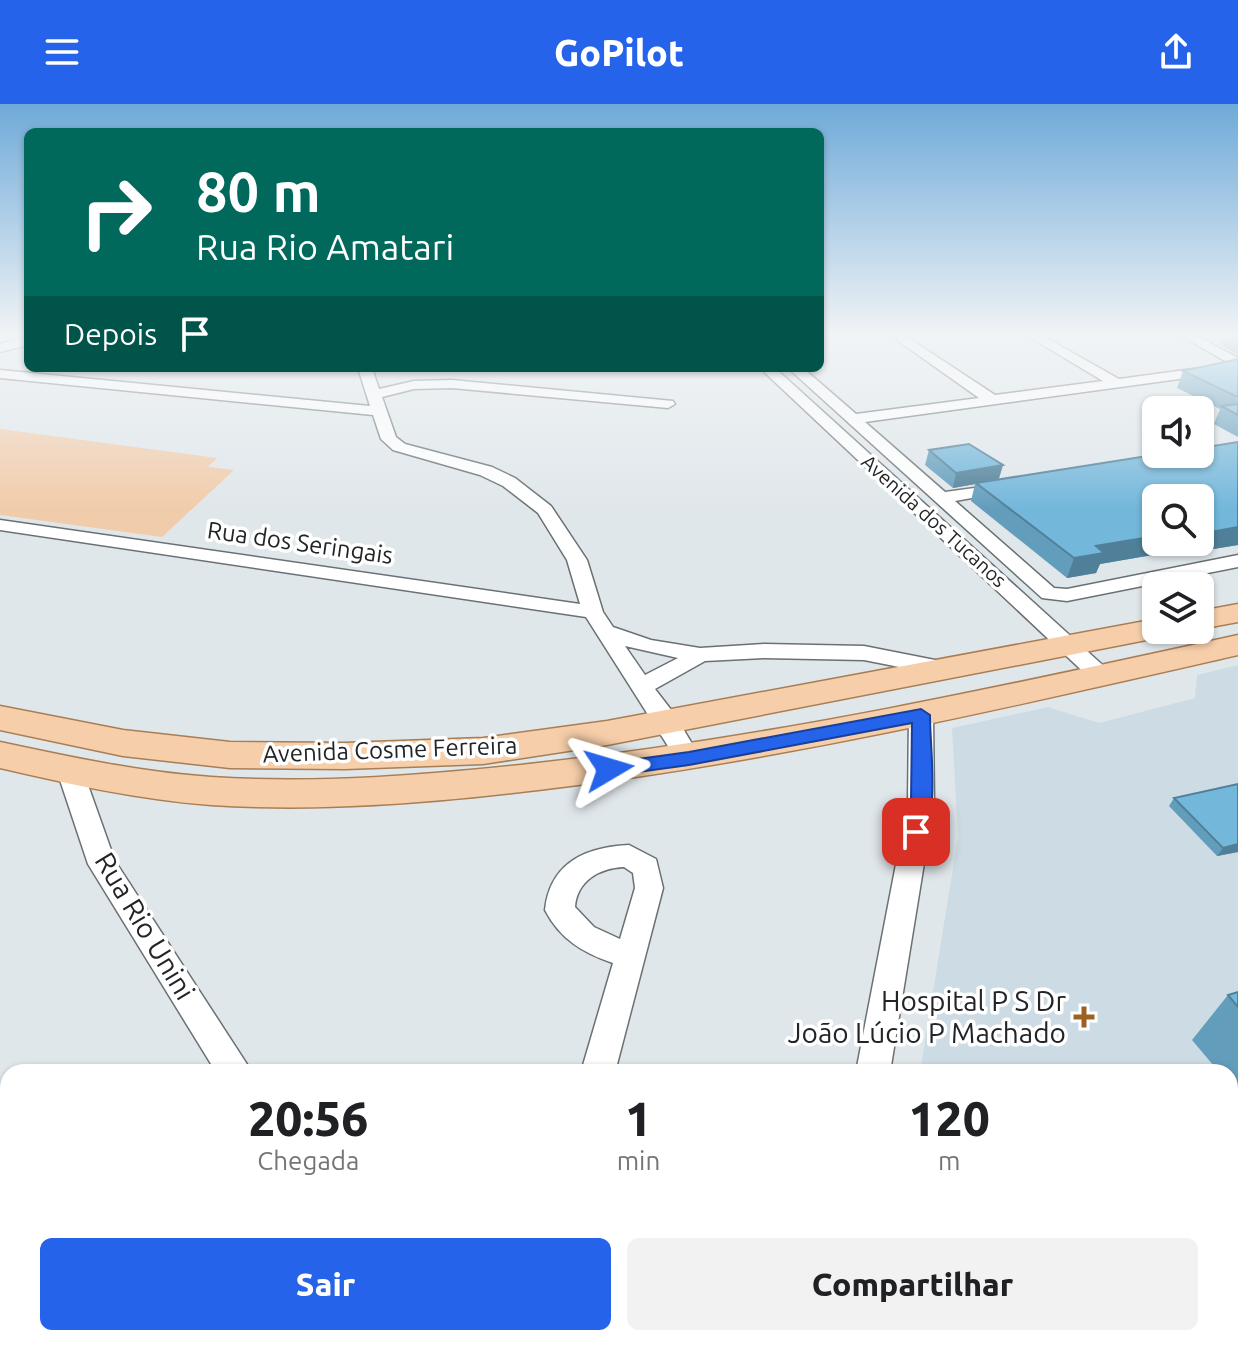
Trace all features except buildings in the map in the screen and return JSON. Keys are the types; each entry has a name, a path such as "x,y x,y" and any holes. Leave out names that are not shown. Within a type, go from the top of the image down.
{"main road":[{"path":"1214,617 1238,613"},
{"name":"Avenida Cosme Ferreira","path":"0,718 154,746 230,755 345,756 483,751 607,733 1142,632"},
{"name":"Avenida Cosme Ferreira","path":"0,755 70,771 210,791 293,793 411,790 689,759 921,715 1238,645"}],"street":[{"path":"247,393 376,403 397,393"},
{"path":"373,393 389,439 399,447 486,471 535,500 553,520 577,560 593,612 689,759"},
{"path":"548,393 668,404"},
{"name":"Avenida dos Tucanos","path":"794,393 1100,675"},
{"path":"824,393 1042,590 1058,597 1238,561"},
{"path":"982,393 992,400"},
{"path":"854,419 1048,393"},
{"path":"940,498 1016,485"},
{"name":"Rua dos Seringais","path":"0,525 593,612"},
{"path":"608,632 647,646 700,655 764,651 864,653 940,668"},
{"path":"641,687 700,655"},
{"path":"874,1064 921,802 921,715"},
{"name":"Rua Rio Unini","path":"70,771 102,864 230,1064"},
{"path":"600,1064 631,955"}],"shaded area":[{"path":"0,429 217,458 208,467 234,470 162,537 0,515"},
{"name":"Hospital P S Dr João Lúcio P Machado","path":"1238,665 1238,1064 921,1064 958,837 952,728 1048,707 1099,723 1195,698 1197,675"}],"place":[{"name":"Hospital P S Dr João Lúcio P Machado","path":"1084,1017"}],"route":[{"path":"609,769 689,759 921,715 921,802 916,832"}]}
